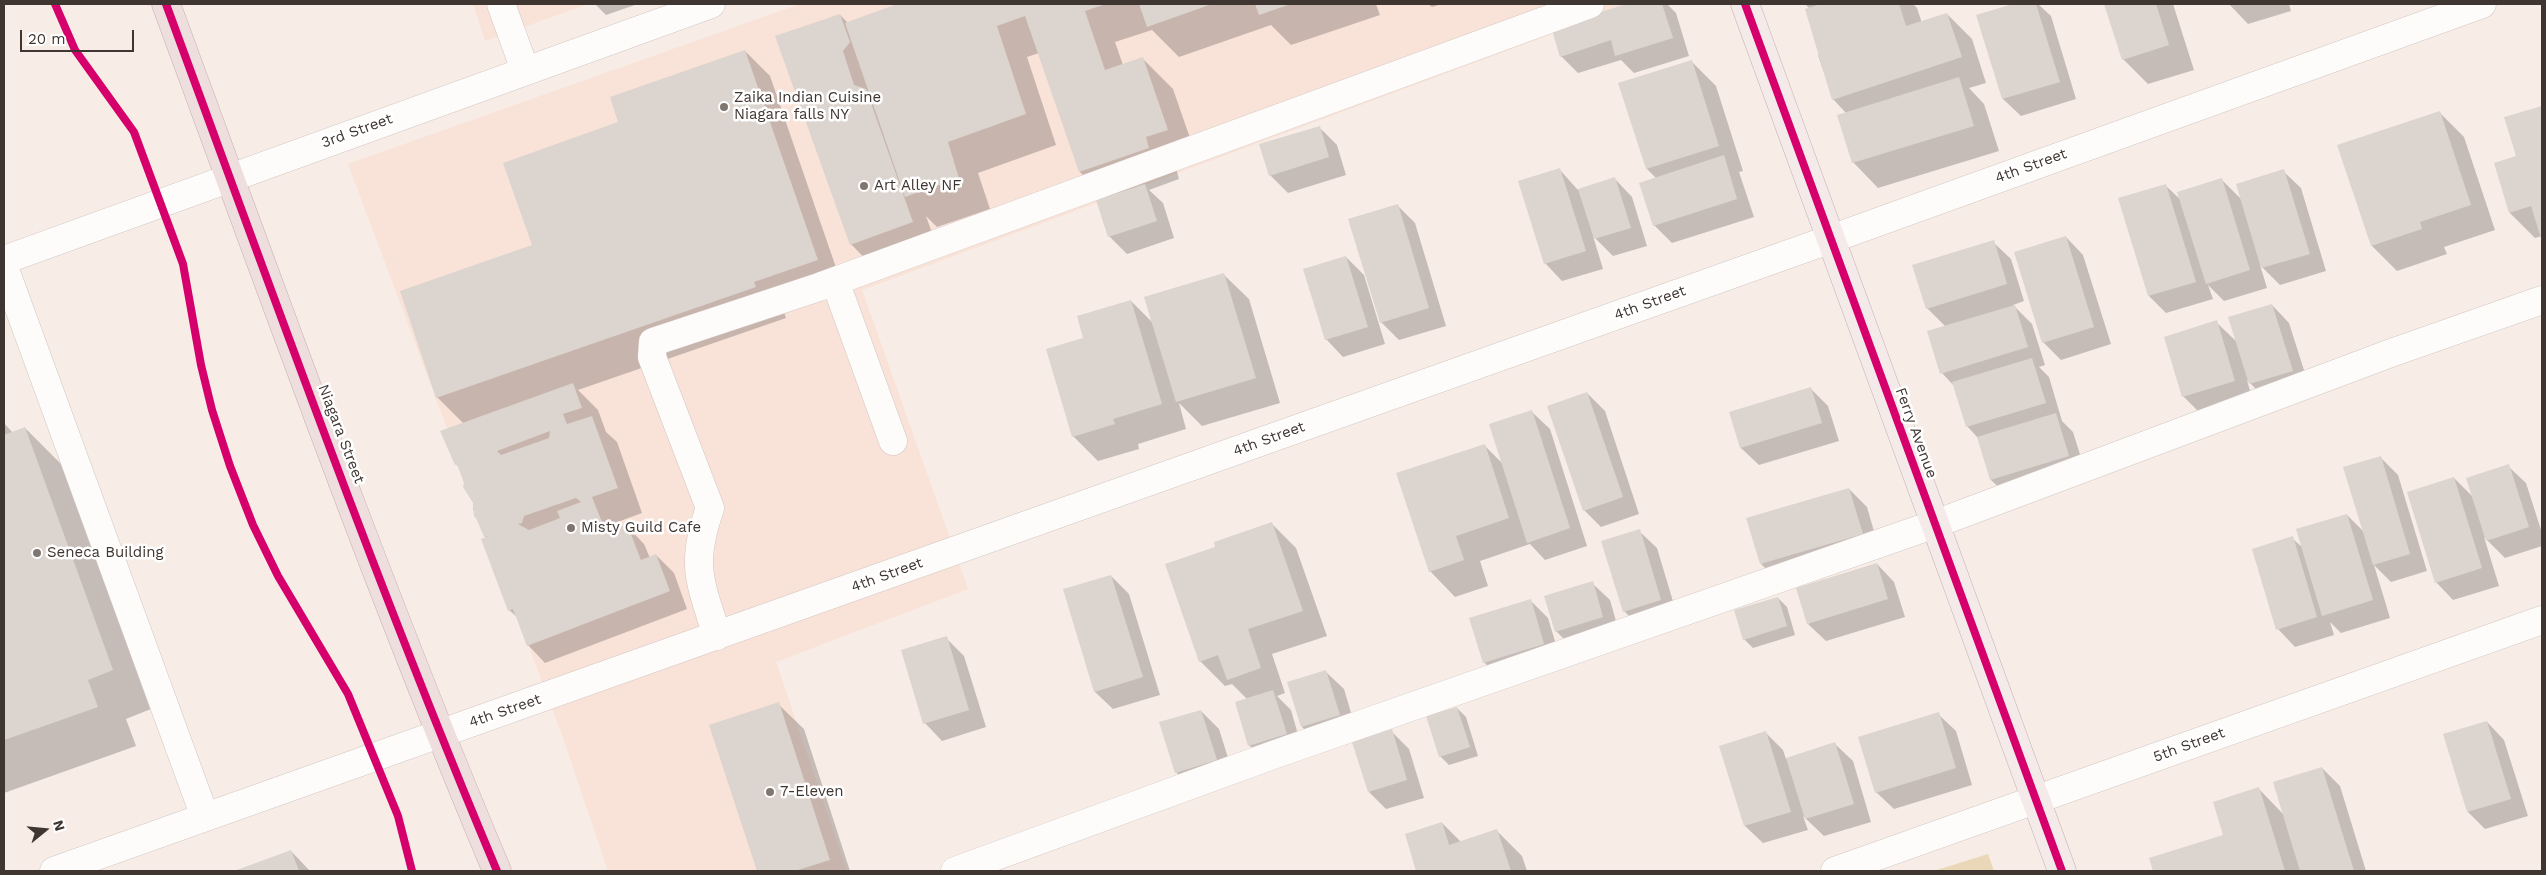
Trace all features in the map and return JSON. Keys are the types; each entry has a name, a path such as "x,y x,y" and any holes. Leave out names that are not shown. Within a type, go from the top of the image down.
{"highway":[{"name":"Niagara Street","path":"166,4 439,734 497,871"}],"main road":[{"name":"Ferry Avenue","path":"1745,4 2062,871"}],"street":[{"path":"501,4 525,70"},
{"name":"3rd Street","path":"4,260 711,4"},
{"path":"717,636 700,582 697,565 701,533 710,508 652,357 653,342 835,281 1590,4"},
{"name":"4th Street","path":"54,871 1831,239 2482,4"},
{"path":"4,267 205,817"},
{"path":"835,281 893,441"},
{"path":"955,871 1273,755 1935,524 2391,353 2542,300"},
{"name":"5th Street","path":"1835,871 2542,620"}],"shaded area":[{"path":"473,4 588,4 485,41"},
{"path":"800,4 1633,4 862,290 968,589 776,662 847,871 608,871 562,735 348,164"},
{"path":"1988,854 1994,871 1937,870"}],"building":[{"path":"897,4 1106,4 1085,11 1105,70 1143,57 1168,130 1146,137 1149,148 1079,172 1025,16 997,26 1026,114 948,142 959,178 905,197 845,23"},
{"path":"1139,4 1212,4 1147,27"},
{"path":"1255,4 1291,4 1259,15"},
{"path":"1627,4 1662,4 1673,38 1615,56 1611,40 1560,57 1551,27"},
{"path":"1821,4 1899,4 1906,26 1947,13 1962,57 1832,100 1805,9"},
{"path":"2013,4 2036,4 2060,82 2002,99 1976,15"},
{"path":"2104,4 2156,4 2169,45 2122,60"},
{"path":"840,14 850,42 843,51 854,85 866,89 913,222 850,245 775,36"},
{"path":"745,50 818,260 754,282 756,287 436,398 400,291 532,245 503,163 618,122 610,97"},
{"path":"1692,60 1719,146 1646,169 1618,83"},
{"path":"1959,77 1974,126 1852,163 1837,115"},
{"path":"2542,106 2542,241 2531,206 2509,213 2494,163 2516,156 2504,117"},
{"path":"2440,111 2471,205 2420,222 2422,229 2371,246 2337,145"},
{"path":"1320,126 1329,157 1269,176 1259,144"},
{"path":"1724,155 1737,199 1653,226 1639,183"},
{"path":"1560,168 1586,251 1544,264 1518,181"},
{"path":"2284,169 2310,254 2261,268 2236,184"},
{"path":"1615,177 1631,228 1594,239 1578,189"},
{"path":"2222,178 2250,270 2206,284 2177,192"},
{"path":"1145,184 1157,221 1108,237 1096,200"},
{"path":"2166,184 2196,282 2148,296 2118,198"},
{"path":"1398,204 1429,308 1380,323 1348,219"},
{"path":"2066,236 2094,327 2042,343 2014,252"},
{"path":"1994,240 2007,284 1926,309 1912,265"},
{"path":"1346,256 1368,327 1325,340 1303,269"},
{"path":"1224,273 1256,378 1176,402 1144,297"},
{"path":"1131,300 1162,404 1113,419 1115,424 1072,437 1046,349 1083,338 1077,316"},
{"path":"2272,304 2293,371 2249,384 2228,317"},
{"path":"2015,305 2028,347 1940,374 1927,331"},
{"path":"2217,320 2235,381 2182,397 2164,337"},
{"path":"2032,358 2046,403 1966,427 1952,382"},
{"path":"573,383 582,408 563,414 567,424 592,416 618,488 592,497 606,532 627,524 641,560 656,554 670,591 527,646 513,609 508,611 481,539 489,536 484,537 474,516 473,503 463,487 464,483 457,464 455,465 440,431","holes":["550,431 549,438 501,455 497,451","576,498 581,502 557,511 560,518 529,530 518,524 522,523 524,516"]},
{"path":"1811,387 1822,423 1740,448 1729,412"},
{"path":"1587,392 1623,497 1583,511 1547,406"},
{"path":"1532,410 1570,528 1527,543 1489,424"},
{"path":"2056,413 2069,456 1990,480 1977,437"},
{"name":"Seneca Building","path":"25,427 113,670 88,680 98,707 4,740 4,435"},
{"path":"1485,444 1509,518 1456,536 1464,560 1429,572 1396,473"},
{"path":"2381,456 2410,554 2373,565 2343,467"},
{"path":"2509,464 2529,527 2486,541 2466,478"},
{"path":"2454,477 2482,568 2435,583 2407,492"},
{"path":"1849,488 1863,534 1760,564 1746,518"},
{"path":"2347,514 2373,600 2322,616 2296,529"},
{"path":"1272,522 1303,611 1248,629 1261,668 1227,680 1218,655 1199,662 1165,564 1215,547 1214,542"},
{"path":"1640,529 1661,600 1623,612 1601,541"},
{"path":"2293,536 2317,617 2276,630 2252,549"},
{"path":"1877,563 1888,599 1807,624 1796,588"},
{"path":"1111,575 1143,677 1094,692 1063,589"},
{"path":"1593,581 1603,617 1555,632 1544,596"},
{"path":"1778,597 1787,626 1743,640 1734,610"},
{"path":"1531,599 1544,644 1483,663 1469,618"},
{"path":"947,636 969,710 923,724 901,650"},
{"path":"1326,670 1340,715 1301,727 1287,682"},
{"path":"1273,690 1287,734 1248,746 1235,702"},
{"name":"7-Eleven","path":"779,702 830,860 795,871 757,871 709,725"},
{"path":"1457,707 1470,747 1439,757 1426,716"},
{"path":"1201,710 1217,760 1175,773 1159,722"},
{"path":"1939,712 1956,768 1875,793 1858,737"},
{"path":"2487,721 2511,799 2467,812 2443,734"},
{"path":"1392,729 1407,780 1368,792 1352,742"},
{"path":"1766,731 1791,812 1744,826 1719,746"},
{"path":"1835,742 1854,804 1805,819 1786,758"},
{"path":"2322,767 2354,871 2300,871 2273,782"},
{"path":"2259,787 2285,871 2153,871 2149,858 2223,835 2213,802"},
{"path":"1442,822 1449,845 1497,829 1511,871 1416,871 1405,834"},
{"path":"291,850 299,871 234,871"}],"cycle path":[{"path":"55,4 75,50 134,132 183,264 201,365 212,410 230,466 253,525 278,576 348,694 398,816 412,871"},
{"path":"166,4 368,548 497,871"},
{"path":"1745,4 2062,871"}],"place":[{"name":"Zaika Indian Cuisine Niagara falls NY","path":"724,107"},
{"name":"Art Alley NF","path":"864,186"},
{"name":"Misty Guild Cafe","path":"571,528"},
{"name":"Seneca Building","path":"37,553"},
{"name":"7-Eleven","path":"770,792"}]}
